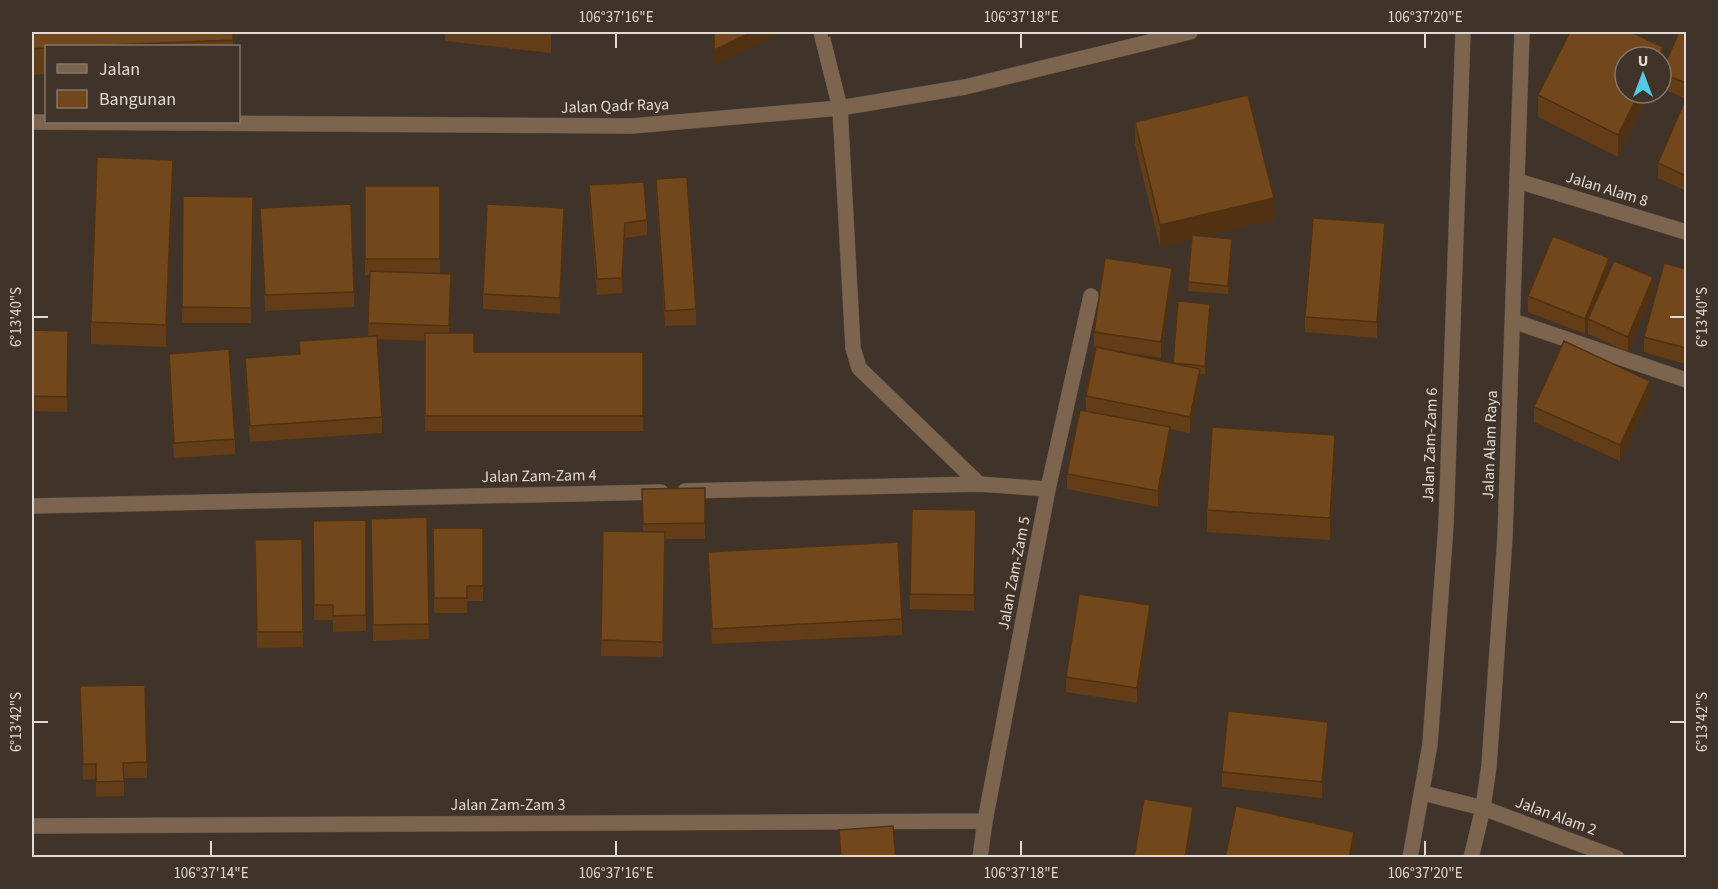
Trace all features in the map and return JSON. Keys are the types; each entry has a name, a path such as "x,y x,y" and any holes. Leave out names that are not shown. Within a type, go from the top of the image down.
{"street":[{"path":"820,32 840,108 853,348 859,368 979,484"},
{"name":"Jalan Qadr Raya","path":"182,123 632,126 840,108 966,87 1190,32"},
{"name":"Jalan Zam-Zam 6","path":"1410,858 1430,744 1446,525 1463,32"},
{"name":"Jalan Alam Raya","path":"1471,858 1483,808 1489,766 1505,537 1522,32"},
{"name":"Jalan Alam 8","path":"1518,181 1686,232"},
{"name":"Jalan Zam-Zam 5","path":"980,858 1048,489 1091,296"},
{"path":"1513,321 1686,380"},
{"name":"Jalan Zam-Zam 4","path":"32,506 979,484 1048,489"},
{"name":"Jalan Alam 2","path":"1423,793 1483,808 1617,858"},
{"name":"Jalan Zam-Zam 3","path":"32,826 985,821"}],"building":[{"path":"32,32 233,32 233,40 45,45 45,48 32,49"},
{"path":"714,32 752,32 714,50"},
{"path":"1570,32 1631,32 1659,45 1613,45 1613,105 1633,105 1618,135 1538,95"},
{"path":"1679,32 1686,32 1686,83 1673,78 1673,46"},
{"path":"1248,95 1274,198 1160,225 1135,122"},
{"path":"1686,98 1686,176 1658,163"},
{"path":"97,157 173,160 166,325 91,322"},
{"path":"687,177 696,309 665,311 656,179"},
{"path":"644,182 647,220 625,223 622,278 597,279 589,185"},
{"path":"365,186 440,186 440,259 365,259"},
{"path":"183,196 253,197 251,308 182,307"},
{"path":"351,204 354,292 265,295 260,208"},
{"path":"487,204 564,208 560,298 483,294"},
{"path":"1313,218 1385,223 1377,322 1305,317"},
{"path":"1192,235 1232,239 1228,286 1188,282"},
{"path":"1553,236 1609,258 1585,319 1528,296"},
{"path":"1105,258 1172,268 1161,342 1094,332"},
{"path":"1614,261 1653,277 1628,337 1588,319"},
{"path":"1664,263 1686,269 1686,348 1644,337"},
{"path":"370,271 451,274 449,326 368,323"},
{"path":"1178,301 1210,304 1205,366 1173,363"},
{"path":"32,330 68,331 67,397 32,396"},
{"path":"425,333 474,333 474,352 643,352 643,416 425,416"},
{"path":"377,336 382,417 250,426 245,358 300,354 299,341"},
{"path":"1564,341 1650,381 1620,445 1534,407"},
{"path":"1096,347 1200,369 1190,417 1086,396"},
{"path":"229,349 235,439 174,443 169,354"},
{"path":"1080,410 1170,427 1158,491 1067,474"},
{"path":"1212,427 1335,435 1330,518 1207,510"},
{"path":"705,488 705,523 643,524 642,489"},
{"path":"912,509 976,510 974,595 910,594"},
{"path":"427,517 429,624 373,625 371,519"},
{"path":"366,520 366,615 333,616 333,605 314,605 313,521"},
{"path":"433,528 483,528 483,586 467,586 467,598 434,598"},
{"path":"603,531 665,532 663,642 601,640"},
{"path":"302,539 303,632 257,632 255,540"},
{"path":"898,542 902,619 712,629 708,552"},
{"path":"1079,594 1150,605 1137,688 1066,677"},
{"path":"145,685 147,762 123,763 124,781 96,782 96,764 83,764 80,686"},
{"path":"1228,711 1328,722 1322,782 1222,772"},
{"path":"1144,799 1193,807 1185,858 1134,858"},
{"path":"1236,806 1354,832 1349,858 1225,858"},
{"path":"893,826 896,858 841,858 839,830"}]}
